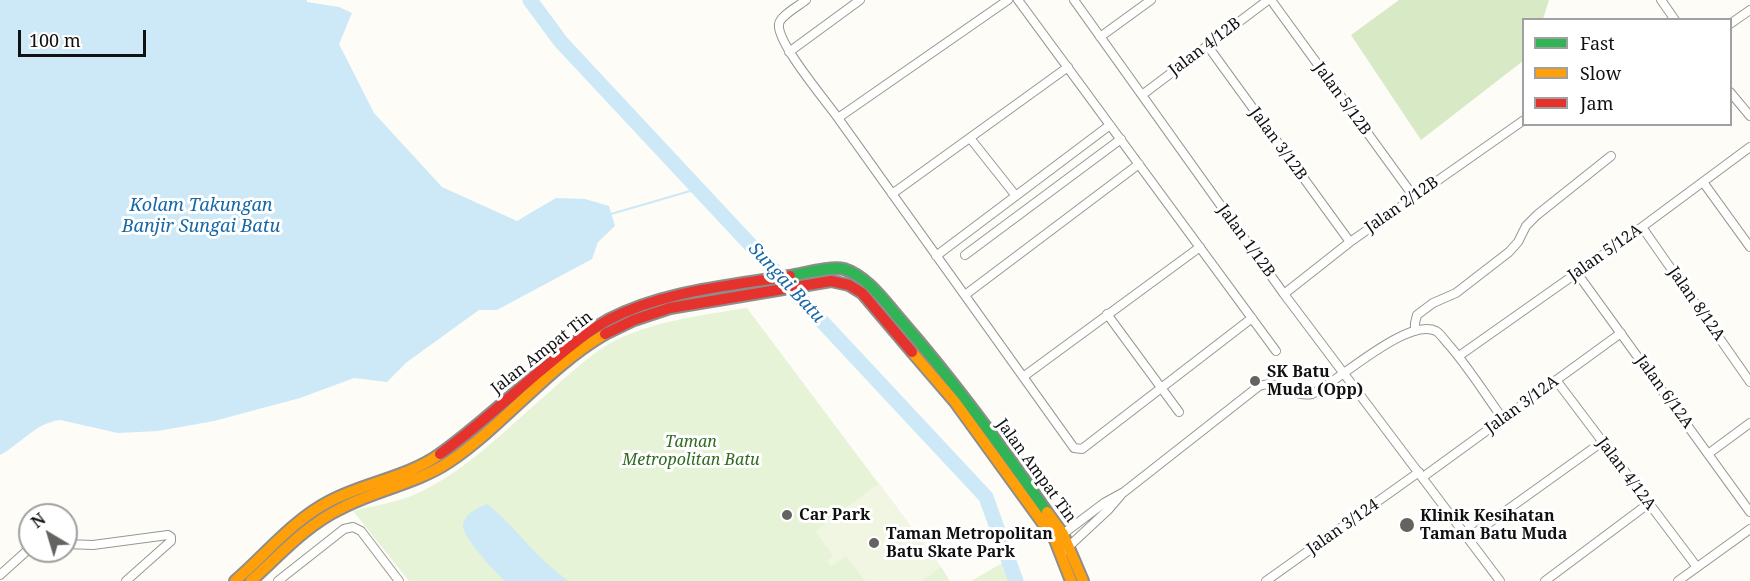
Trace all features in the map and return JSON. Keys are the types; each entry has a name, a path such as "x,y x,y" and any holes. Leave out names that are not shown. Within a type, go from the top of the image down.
{"street":[{"path":"806,0 781,18 778,24 789,52 1074,448 1082,449 1252,318"},
{"path":"789,52 860,0"},
{"path":"838,118 1008,0"},
{"path":"1018,0 1276,351"},
{"name":"Jalan 1/12B","path":"1074,0 1284,294 1500,581"},
{"path":"1100,37 1151,0"},
{"name":"Jalan 4/12B","path":"1142,95 1270,0"},
{"name":"Jalan 5/12B","path":"1270,0 1414,197"},
{"path":"1661,0 1671,18"},
{"path":"1732,23 1750,10"},
{"name":"Jalan 3/12B","path":"1207,45 1350,242"},
{"path":"892,194 1068,67"},
{"path":"1732,93 1750,116"},
{"name":"Jalan 2/12B","path":"1284,294 1350,242 1522,121"},
{"path":"936,256 1110,125"},
{"path":"970,138 1016,196"},
{"path":"965,255 1121,139"},
{"name":"Jalan 5/12A","path":"1459,356 1642,227 1750,147"},
{"path":"1415,331 1418,315 1424,309 1456,292 1509,252 1518,242 1526,226 1537,215 1611,156"},
{"path":"964,295 1139,164"},
{"path":"1703,182 1750,247"},
{"path":"1028,187 1038,201"},
{"name":"Jalan 8/12A","path":"1642,227 1750,382"},
{"path":"1023,377 1200,247"},
{"name":"Jalan 6/12A","path":"1577,273 1750,512"},
{"name":"Jalan Ampat Tin","path":"234,581 307,516 336,504 410,483 445,465 575,356 646,309 810,279 838,282 854,287 862,293 955,402 1059,537 1083,581"},
{"path":"1107,314 1179,412"},
{"path":"1065,550 1124,492 1259,386 1274,384 1306,395 1320,390 1384,345 1415,331 1427,329 1437,332 1459,356 1503,419"},
{"name":"Jalan 3/12A","path":"1422,476 1621,333"},
{"name":"Jalan 4/12A","path":"1556,380 1697,567"},
{"path":"1708,454 1750,423"},
{"path":"1467,538 1602,442"},
{"name":"Jalan 3/124","path":"1266,581 1422,476"},
{"path":"1059,537 1104,502 1124,492"},
{"name":"Jalan Ampat Tin","path":"251,581 300,536 327,515 336,504"},
{"path":"1545,581 1648,504"},
{"path":"278,581 344,529 353,527 361,531 399,581"},
{"path":"1678,581 1750,529"},
{"path":"78,544 93,545 168,535 171,537 171,541 126,581"},
{"name":"Jalan Ampat Tin","path":"1065,550 1071,581"},
{"path":"0,575 18,559"}],"green space":[{"path":"1399,0 1549,0 1543,18 1522,18 1522,62 1421,140 1351,35"},
{"name":"Taman Metropolitan Batu","path":"747,308 950,581 409,581 353,511 411,496 447,477 482,451 578,366 614,341 645,328 696,316"},
{"name":"Taman Metropolitan Batu Skate Park","path":"879,483 941,567 922,581 865,581 846,556 831,567 827,561 833,556 815,531"},
{"path":"1004,562 1010,581 971,581"}],"water":[{"name":"Kolam Takungan Banjir Sungai Batu","path":"0,0 307,0 307,2 339,7 352,13 339,44 374,113 442,187 517,221 556,198 585,199 609,206 615,226 598,242 592,259 497,310 479,310 407,362 387,382 354,378 300,398 214,421 158,431 118,433 60,420 36,429 0,455"},
{"path":"487,504 546,563 569,581 505,581 494,571 468,538 463,525 466,517"}],"waterway":[{"name":"Sungai Batu","path":"530,0 561,42 986,497 1016,581"},
{"path":"611,214 697,189"}],"traffic: fast":[{"path":"790,276 838,268 862,278 884,300 960,393 1047,512"}],"traffic: slow":[{"path":"251,581 293,542 327,516 353,502 423,476 449,462 489,431 564,363 605,334"},
{"path":"912,352 955,402 1055,540 1071,581"},
{"path":"235,581 292,528 317,509 358,489 414,469 440,454"},
{"path":"1047,512 1063,534 1083,581"}],"traffic: jam":[{"path":"440,454 572,344 608,320 629,310 674,296 790,276"},
{"path":"605,334 634,320 670,308 831,281 849,285 862,293 912,352"}],"place":[{"name":"SK Batu Muda (Opp)","path":"1255,381"},
{"name":"Car Park","path":"787,515"},
{"name":"Klinik Kesihatan Taman Batu Muda","path":"1407,525"},
{"name":"Taman Metropolitan Batu Skate Park","path":"874,543"}]}
